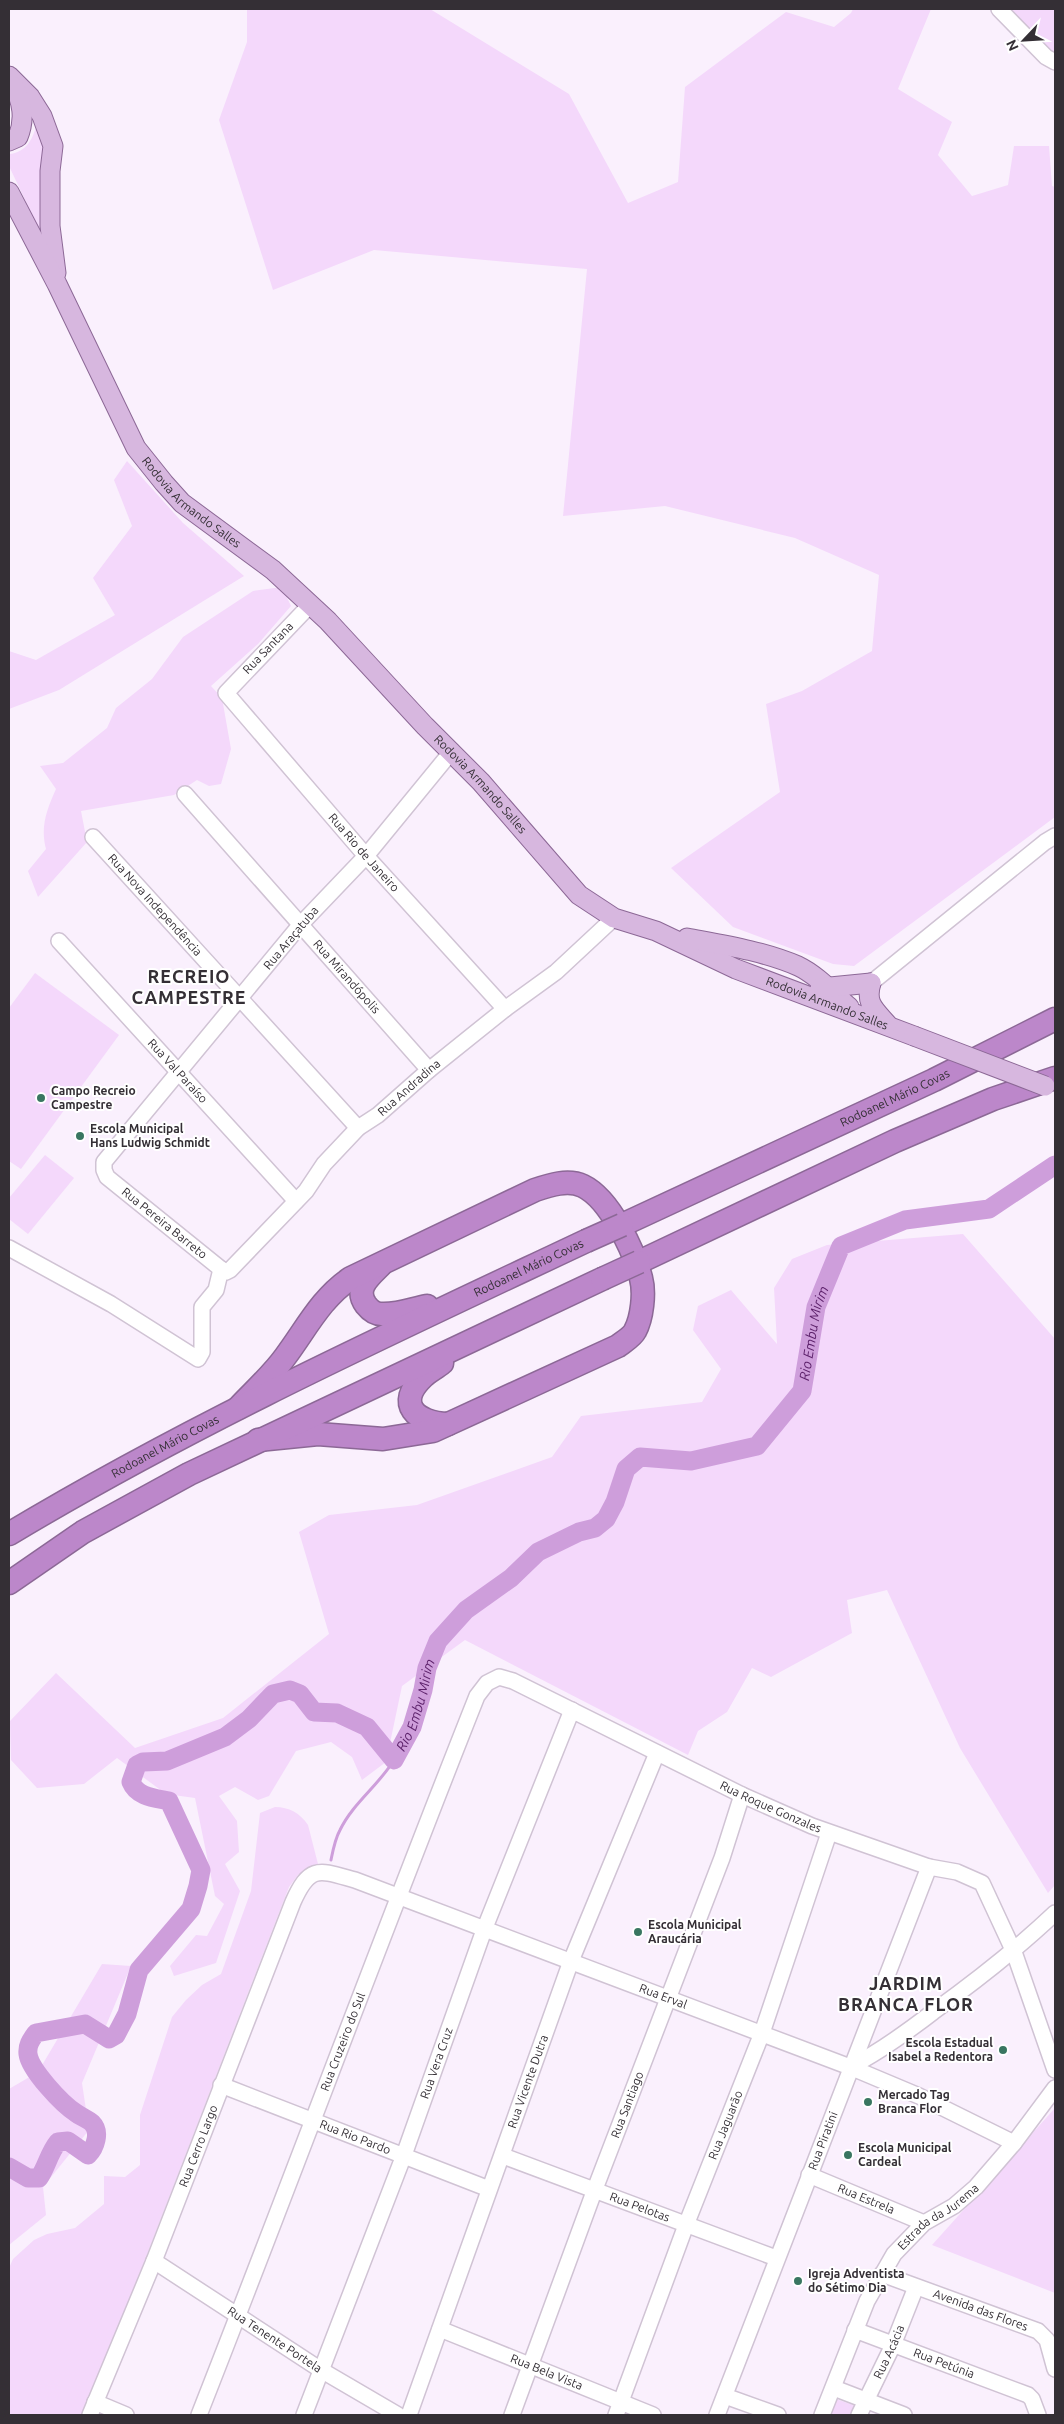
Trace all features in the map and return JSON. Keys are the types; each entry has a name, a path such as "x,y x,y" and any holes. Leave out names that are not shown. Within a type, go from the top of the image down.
{"highway":[{"name":"Rodoanel Mário Covas","path":"9,1534 169,1443 238,1408 586,1241 934,1080 1055,1019"},
{"path":"9,1583 83,1532 116,1513 258,1440 903,1138 993,1099 1055,1078"},
{"path":"238,1408 284,1360 322,1303 336,1288 386,1260 535,1190 566,1182 582,1185 598,1195 612,1213 642,1280 639,1321 634,1333 618,1346 433,1431 383,1439 318,1434 258,1440"},
{"path":"386,1260 365,1280 361,1289 363,1301 370,1310 380,1314 397,1314 479,1292"},
{"path":"451,1424 432,1424 419,1419 412,1409 410,1399 414,1388 423,1377 485,1334"}],"main road":[{"name":"Rodovia Armando Salles","path":"9,76 42,116 54,146 50,171 50,226 57,284"},
{"path":"9,80 15,89 23,123 18,137 9,141"},
{"name":"Rodovia Armando Salles","path":"9,192 57,284 136,448 182,503 273,570 311,604 452,751 579,895 614,918 656,932 736,968 1055,1090"},
{"path":"656,932 742,949 799,967 841,994 860,1015"},
{"path":"841,994 871,983"},
{"path":"801,992 841,994 871,983"},
{"path":"871,983 867,995 870,1003 888,1025"}],"street":[{"path":"998,9 1046,57 1055,62"},
{"name":"Rua Santana","path":"226,693 311,604"},
{"name":"Rua Rio de Janeiro","path":"226,693 366,856 505,1009"},
{"name":"Rua Araçatuba","path":"107,1177 104,1170 104,1162 301,924 366,856 452,751"},
{"name":"Rua Mirandópolis","path":"185,794 428,1070"},
{"path":"871,983 1045,842 1055,836"},
{"name":"Rua Nova Independência","path":"93,838 358,1128"},
{"name":"Rua Andradina","path":"221,1269 226,1272 230,1270 306,1191 324,1164 358,1128 378,1115 428,1070 505,1009 556,972 614,918"},
{"name":"Rua Val Paraíso","path":"59,941 238,1140 296,1201"},
{"name":"Rua Pereira Barreto","path":"107,1177 221,1269"},
{"path":"9,1248 111,1304 198,1359 202,1352 202,1307 216,1290 221,1269"},
{"name":"Rua Roque Gonzales","path":"499,1677 513,1681 742,1794 829,1833 929,1867 957,1872 982,1883 1014,1952"},
{"name":"Rua Cruzeiro do Sul","path":"199,2415 313,2121 397,1896 477,1696 487,1683 499,1677"},
{"name":"Rua Vera Cruz","path":"304,2415 404,2155 484,1930 572,1710"},
{"name":"Rua Vicente Dutra","path":"408,2415 489,2189 503,2156 571,1961 657,1752"},
{"name":"Rua Santiago","path":"512,2415 667,1998 722,1858 742,1794"},
{"name":"Rua Jaguarão","path":"619,2409 686,2225 762,2033 829,1833"},
{"name":"Rua Piratini","path":"717,2415 776,2258 929,1867"},
{"name":"Rua Erval","path":"306,1877 314,1873 330,1873 571,1961 850,2067 919,2096 1014,2143"},
{"name":"Rua Cerro Largo","path":"92,2408 154,2261 293,1902 306,1877"},
{"path":"850,2067 898,2038 1014,1952 1055,1913"},
{"path":"1014,1952 1055,2070"},
{"name":"Rua Rio Pardo","path":"221,2085 489,2189"},
{"name":"Estrada da Jurema","path":"822,2415 855,2330 882,2274 906,2240 924,2223 954,2206 976,2187 1014,2143 1055,2088"},
{"name":"Rua Pelotas","path":"503,2156 776,2258"},
{"name":"Rua Estrela","path":"809,2175 924,2223"},
{"name":"Rua Tenente Portela","path":"154,2261 237,2317 321,2370 398,2415"},
{"name":"Avenida das Flores","path":"882,2274 1038,2330 1046,2340 1055,2369"},
{"name":"Rua Acácia","path":"859,2415 893,2345 916,2287"},
{"name":"Rua Bela Vista","path":"440,2329 530,2365 619,2409 653,2415"},
{"name":"Rua Petúnia","path":"855,2330 1028,2395 1032,2399 1038,2415"},
{"path":"834,2388 904,2415"},
{"path":"725,2396 778,2415"},
{"path":"92,2408 126,2415"}],"shaded area":[{"path":"247,9 430,9 569,94 628,203 678,182 685,87 786,12 834,27 851,13 853,9 931,9 898,89 952,122 938,155 972,196 1008,185 1014,146 1049,146 1052,186 1055,187 1055,817 854,966 833,964 733,927 671,868 780,792 766,704 802,691 872,651 879,575 795,538 665,506 563,516 587,269 374,250 273,290 219,120 247,42"},
{"path":"1003,9 1055,9 1055,54 1052,52"},
{"path":"37,122 44,150 42,236 9,166 9,154 25,148 34,134"},
{"path":"127,461 183,523 244,576 59,690 9,709 9,651 36,660 115,615 93,578 132,526 114,480"},
{"path":"282,587 291,606 258,644 211,686 222,698 231,749 221,784 209,786 197,780 174,795 81,811 87,842 38,897 28,871 46,849 44,841 45,818 56,789 40,766 63,763 107,728 116,708 152,679 183,637 253,591"},
{"name":"Campo Recreio Campestre","path":"35,973 119,1035 21,1169 9,1161 9,1008"},
{"path":"45,1155 74,1178 28,1234 9,1219 9,1198"},
{"path":"963,1234 1055,1339 1055,1885 1048,1893 960,1748 887,1590 847,1600 852,1633 771,1677 752,1668 727,1712 698,1731 688,1755 465,1640 402,1686 386,1762 362,1780 352,1757 331,1742 296,1751 269,1796 258,1800 235,1787 219,1796 237,1821 239,1852 225,1864 240,1891 216,1963 174,1976 170,1966 196,1935 207,1936 224,1904 215,1896 195,1798 166,1794 117,1758 84,1784 37,1788 11,1760 10,1721 56,1673 135,1748 223,1718 329,1634 299,1532 329,1515 417,1505 552,1457 581,1416 702,1402 721,1369 693,1330 698,1306 731,1290 777,1344 774,1288 792,1259 827,1245"},
{"path":"275,1807 285,1808 298,1814 305,1821 308,1825 318,1864 298,1875 289,1887 85,2415 9,2415 9,2268 13,2259 34,2240 47,2234 75,2228 104,2204 104,2176 125,2177 140,2165 140,2115 172,2017 202,1985 221,1974 251,1891 260,1813"},
{"path":"102,1964 131,1966 82,2083 89,2130 43,2187 46,2215 9,2245 9,2089 38,2072"},
{"path":"1055,2108 1055,2293 932,2245"},
{"path":"836,2399 859,2407 856,2415 824,2415"}],"waterway":[{"name":"Rio Embu Mirim","path":"9,2167 28,2178 39,2178 58,2142 68,2141 88,2155 91,2152 97,2135 95,2127 70,2109 40,2077 30,2061 28,2054 30,2043 36,2033 85,2024 109,2039 116,2035 127,2014 139,1970 191,1909 201,1870 169,1801 152,1798 142,1794 134,1787 131,1782 137,1765 143,1762 167,1761 225,1737 249,1719 273,1694 290,1690 300,1694 314,1712 337,1713 367,1727 394,1760 412,1727 423,1690 427,1668 438,1641 466,1610 511,1578 538,1552 579,1532 595,1528 606,1519 615,1502 626,1469 640,1457 691,1461 757,1446 802,1391 816,1307 841,1246 905,1220 989,1209 1055,1165"},
{"path":"331,1860 334,1845 345,1820 394,1760"}],"place":[{"name":"Campo Recreio Campestre","path":"41,1098"},
{"name":"Escola Municipal Hans Ludwig Schmidt","path":"80,1136"},
{"name":"Escola Municipal Araucária","path":"638,1932"},
{"name":"Escola Estadual Isabel a Redentora","path":"1003,2050"},
{"name":"Mercado Tag Branca Flor","path":"868,2102"},
{"name":"Escola Municipal Cardeal","path":"848,2155"},
{"name":"Igreja Adventista do Sétimo Dia","path":"798,2281"}],"district":[{"name":"RECREIO CAMPESTRE","path":"189,988"},
{"name":"JARDIM BRANCA FLOR","path":"906,1994"}]}
